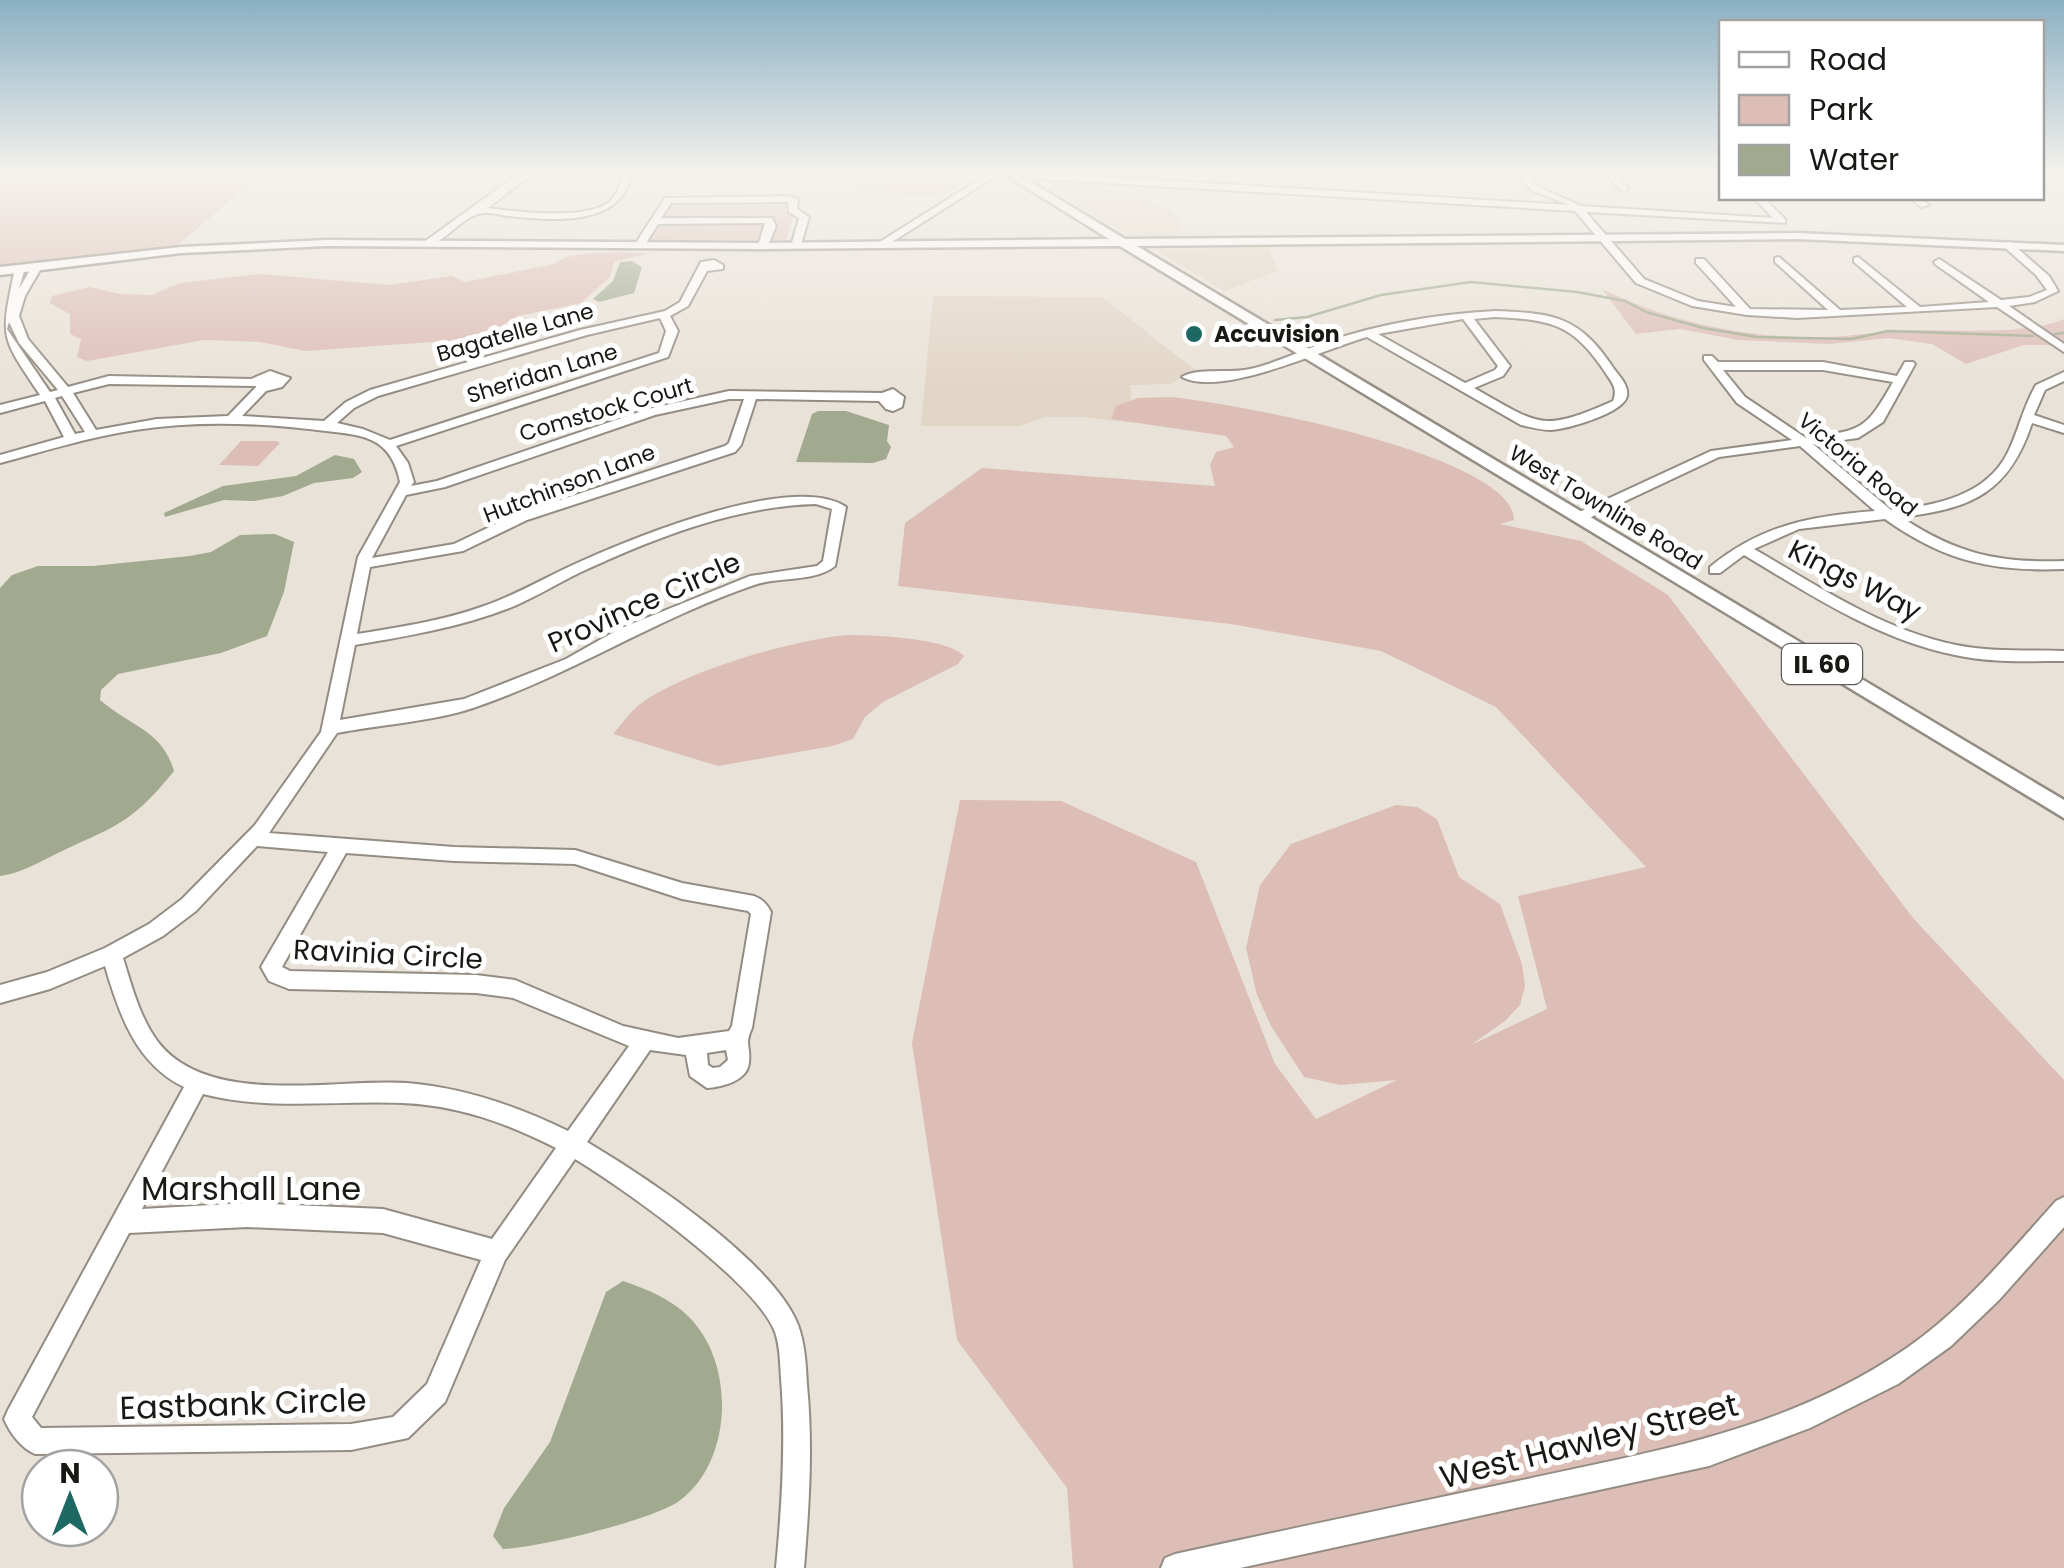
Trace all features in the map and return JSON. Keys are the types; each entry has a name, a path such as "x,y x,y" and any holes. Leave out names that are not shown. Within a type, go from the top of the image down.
{"main road":[{"path":"0,270 260,245"},
{"path":"553,245 865,245"},
{"name":"West Townline Road","path":"1129,245 2064,810"},
{"path":"2023,245 2064,248"}],"street":[{"path":"1608,245 1634,276 1655,290 1684,301 1747,312 1918,310 2001,304 2048,295 2054,288 2007,245"},
{"path":"1779,260 1836,312"},
{"path":"1858,260 1918,310"},
{"path":"1700,261 1747,312"},
{"path":"1939,262 2064,350"},
{"path":"38,265 13,316 27,345 88,418 92,434"},
{"path":"20,268 1,328 6,352 51,397 63,414 71,438"},
{"path":"663,314 684,304 703,268"},
{"path":"2046,279 2064,279"},
{"name":"Bagatelle Lane","path":"325,427 350,404 374,393 584,332 663,314"},
{"name":"Sheridan Lane","path":"388,445 557,388 653,362 664,355 672,330 663,314"},
{"path":"1188,377 1250,373 1370,334 1467,316 1538,317 1578,332 1620,385 1622,394 1618,403 1564,427 1546,429 1526,422 1370,334"},
{"path":"1464,388 1499,374 1504,366 1467,316"},
{"path":"6,352 27,345"},
{"name":"Victoria Road","path":"1900,380 1823,366 1712,362 1742,402 1804,444 1912,535 1961,557 2009,567 2064,565"},
{"path":"1580,518 1716,454 1844,438 1871,426 1909,364"},
{"path":"1715,570 1799,524 1935,506 1982,488 2011,459 2040,388 2064,376"},
{"path":"0,409 109,380 259,384 230,422"},
{"name":"Comstock Court","path":"403,492 440,484 652,412 729,395 885,397"},
{"name":"Hutchinson Lane","path":"364,564 458,548 530,514 730,449 736,445 751,395"},
{"path":"2027,417 2064,429"},
{"path":"0,459 71,438 159,423 325,427 355,431 388,445 404,467 407,482 364,564 330,728 252,839 189,905 112,954 1,995"},
{"name":"Province Circle","path":"330,728 467,704 572,663 624,633 755,579 822,570 830,564 839,507 818,501 778,502 715,515 585,565 504,605 444,625 348,641"},
{"name":"Kings Way","path":"1746,550 1866,619 1920,641 1983,654 2064,656"},
{"path":"252,839 576,858 682,891 754,904 761,912 742,1028 735,1040 739,1062 732,1073 708,1078 698,1069 696,1047"},
{"name":"Ravinia Circle","path":"342,846 271,967 276,975 289,980 476,984 515,989 621,1035 696,1047 735,1040"},
{"path":"112,954 126,999 152,1052 197,1084 230,1092 408,1093 478,1103 573,1143 628,1177 763,1286 788,1330 800,1443 790,1568"},
{"name":"Eastbank Circle","path":"197,1084 17,1420 34,1441 350,1437 399,1429 436,1393 498,1252 645,1040"},
{"name":"West Hawley Street","path":"1175,1568 1709,1454 1788,1426 1862,1390 1943,1336 2011,1270 2064,1210"},
{"name":"Marshall Lane","path":"121,1222 247,1216 383,1221 498,1252"}],"shaded area":[{"path":"1268,247 1278,271 1224,291 1156,250"},
{"path":"933,296 1102,297 1195,370 1170,384 1130,385 1133,423 1044,417 1020,426 921,426"}],"green space":[{"path":"0,245 178,245 177,246 0,274"},
{"path":"649,253 614,262 610,277 581,303 518,316 485,335 460,340 305,351 260,342 204,340 87,361 77,357 81,339 70,334 70,314 50,303 52,296 90,287 120,294 152,295 180,283 260,274 389,285 452,276 465,282 554,264 572,256"},
{"path":"1602,289 1683,320 1739,332 1826,337 1906,330 2013,330 2064,319 2064,345 2024,345 1966,364 1932,344 1889,338 1829,344 1738,340 1680,329 1636,334"},
{"path":"1170,397 1304,421 1420,453 1468,474 1502,496 1514,520 1500,524 1581,541 1668,595 1913,918 2064,1080 2064,1568 1073,1568 1067,1488 957,1340 912,1043 960,800 1061,801 1196,862 1275,1064 1316,1119 1397,1080 1340,1085 1304,1077 1271,1026 1257,995 1246,948 1260,885 1291,844 1396,805 1417,807 1437,819 1459,877 1500,904 1522,964 1525,986 1520,1005 1471,1045 1547,1009 1518,896 1646,867 1496,707 1381,651 1231,624 898,586 905,523 982,468 1215,486 1210,465 1216,452 1234,447 1226,436 1111,419 1116,406 1138,398"},
{"path":"241,441 280,443 258,466 219,465"},
{"path":"848,635 927,641 964,656 958,664 883,702 865,717 853,739 833,746 718,766 613,734 639,705 710,669 770,650"}],"water":[{"path":"632,261 642,267 634,293 599,302 593,299 613,281 620,262"},
{"path":"846,411 889,425 887,441 891,447 886,459 873,463 796,462 812,414"},
{"path":"335,455 354,459 362,472 353,478 314,483 283,496 254,501 224,500 165,517 164,513 223,486 296,476"},
{"path":"275,534 294,542 284,592 267,636 221,653 118,674 101,690 100,700 162,746 174,771 145,804 106,831 27,868 0,876 0,588 12,575 38,566 93,566 190,556 211,552 240,535"},
{"path":"623,1281 674,1305 704,1337 721,1386 722,1412 710,1462 697,1484 665,1508 594,1532 503,1549 493,1536 504,1508 550,1442 606,1292"}],"waterway":[{"path":"1275,320 1307,317 1381,295 1471,282 1577,292 1625,301 1646,312 1703,328 1757,337 1851,339 1888,331 2033,336"},
{"path":"2055,334 2064,333"}],"place":[{"name":"Accuvision","path":"1194,334"}]}
